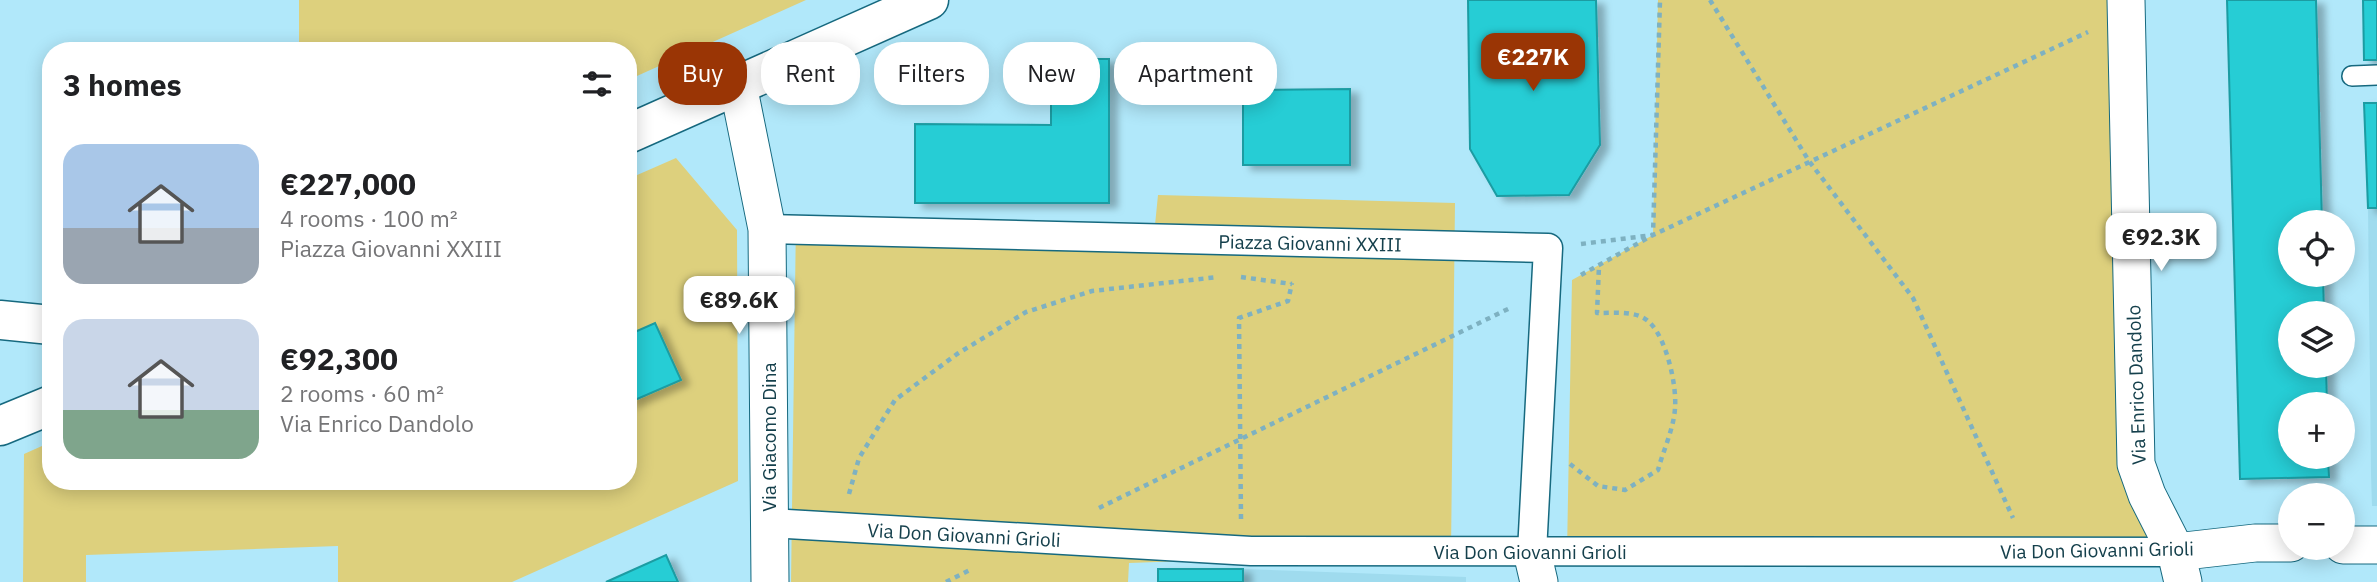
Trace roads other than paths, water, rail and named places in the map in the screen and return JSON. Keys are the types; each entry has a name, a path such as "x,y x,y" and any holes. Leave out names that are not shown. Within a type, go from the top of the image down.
{"street":[{"path":"747,81 929,0"},
{"name":"Via Enrico Dandolo","path":"2126,0 2136,464 2180,567"},
{"path":"637,130 693,105"},
{"name":"Via Giacomo Dina","path":"742,105 767,229 770,582"},
{"name":"Piazza Giovanni XXIII","path":"767,229 1548,248 1538,448 1536,567"},
{"path":"0,320 42,324"},
{"path":"0,425 42,409"},
{"name":"Via Don Giovanni Grioli","path":"770,523 1536,567 2029,552 2180,567 2255,543 2278,543"},
{"path":"2355,545 2377,545"}],"lane":[{"path":"2351,76 2377,75"}]}
